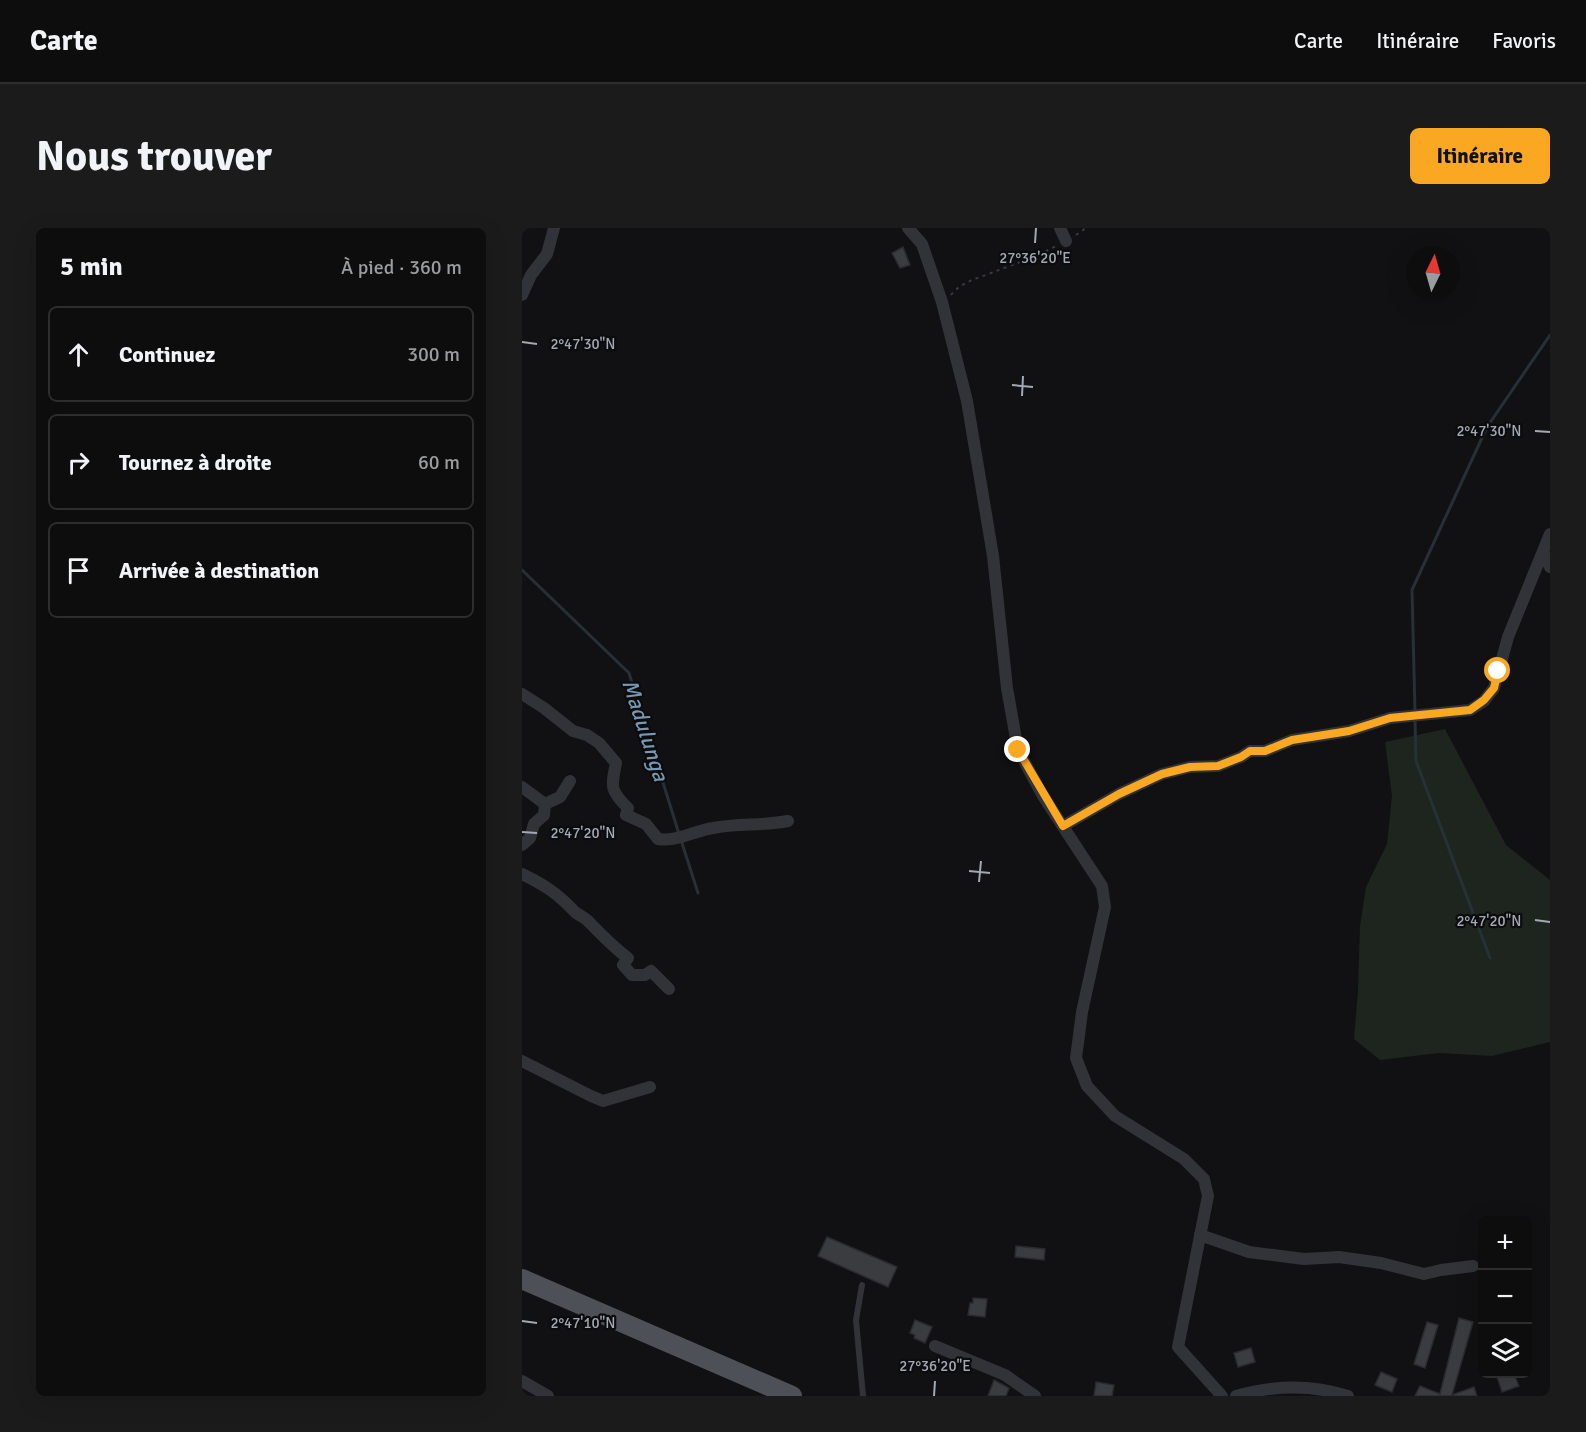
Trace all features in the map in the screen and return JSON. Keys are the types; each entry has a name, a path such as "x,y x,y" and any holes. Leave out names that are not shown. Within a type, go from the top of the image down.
{"main road":[{"path":"522,1279 792,1396"}],"street":[{"path":"522,296 531,275 547,254 554,228"},
{"path":"908,228 922,244 942,302 967,401 993,556 1007,688 1018,750 1102,886 1105,907 1082,1012 1076,1058 1087,1086 1115,1116 1184,1159 1204,1179 1208,1196 1178,1347 1222,1396"},
{"path":"1060,228 1066,241"},
{"path":"1063,826 1119,794 1162,774 1190,767 1218,766 1250,751 1265,751 1292,740 1349,731 1390,718 1470,710 1484,700 1494,688 1508,637 1550,534"},
{"path":"1543,552 1550,567"},
{"path":"522,694 544,708 573,732 587,735 599,743 616,764 612,785 614,795 628,808 626,815 646,824 658,839 669,841 688,833 714,828 768,825 788,821"},
{"path":"545,804 560,797 570,781"},
{"path":"522,787 545,804"},
{"path":"522,845 530,838 534,824 544,815 545,804"},
{"path":"522,874 546,886 588,921 611,946 628,958 623,965 632,975 645,975 651,971 669,989"},
{"path":"522,1060 603,1101 650,1086"},
{"path":"1200,1235 1249,1251 1304,1259 1339,1257 1381,1263 1424,1274 1473,1266"},
{"path":"935,1346 1005,1375 1035,1396"},
{"path":"522,1381 549,1396"},
{"path":"1236,1396 1292,1386 1320,1388 1348,1396"}],"lane":[{"path":"862,1285 856,1320 862,1396"}],"path":[{"path":"942,302 969,280 1046,252 1086,228"}],"shaded area":[{"path":"1445,729 1506,845 1550,880 1550,1042 1492,1056 1439,1053 1380,1060 1354,1039 1360,926 1366,887 1387,844 1392,796 1385,742"}],"building":[{"path":"903,247 910,265 900,268 892,253"},
{"path":"827,1237 897,1267 888,1287 818,1256"},
{"path":"1016,1246 1045,1249 1044,1260 1015,1257"},
{"path":"973,1298 987,1299 985,1317 968,1315"},
{"path":"1459,1318 1473,1322 1452,1395 1474,1387 1477,1396 1415,1396 1420,1386 1440,1394"},
{"path":"915,1320 932,1327 925,1343 914,1338 915,1335 910,1333"},
{"path":"1427,1322 1438,1325 1425,1368 1414,1364"},
{"path":"1251,1348 1255,1362 1238,1367 1234,1353"},
{"path":"1381,1372 1397,1379 1392,1392 1375,1385"},
{"path":"1497,1378 1516,1378 1519,1386 1502,1392"},
{"path":"994,1380 1009,1388 1006,1396 988,1396"},
{"path":"1096,1382 1114,1385 1112,1396 1094,1396"}],"waterway":[{"path":"1415,712 1412,590 1487,427 1550,335"},
{"name":"Madulunga","path":"522,570 629,673 679,834"},
{"path":"1415,718 1416,761 1490,958"},
{"name":"Madulunga","path":"681,840 698,893"}],"route":[{"path":"1018,750 1043,796 1063,826 1119,794 1162,774 1190,767 1218,766 1250,751 1265,751 1292,740 1349,731 1390,718 1470,710 1484,700 1494,688 1498,671"}]}
